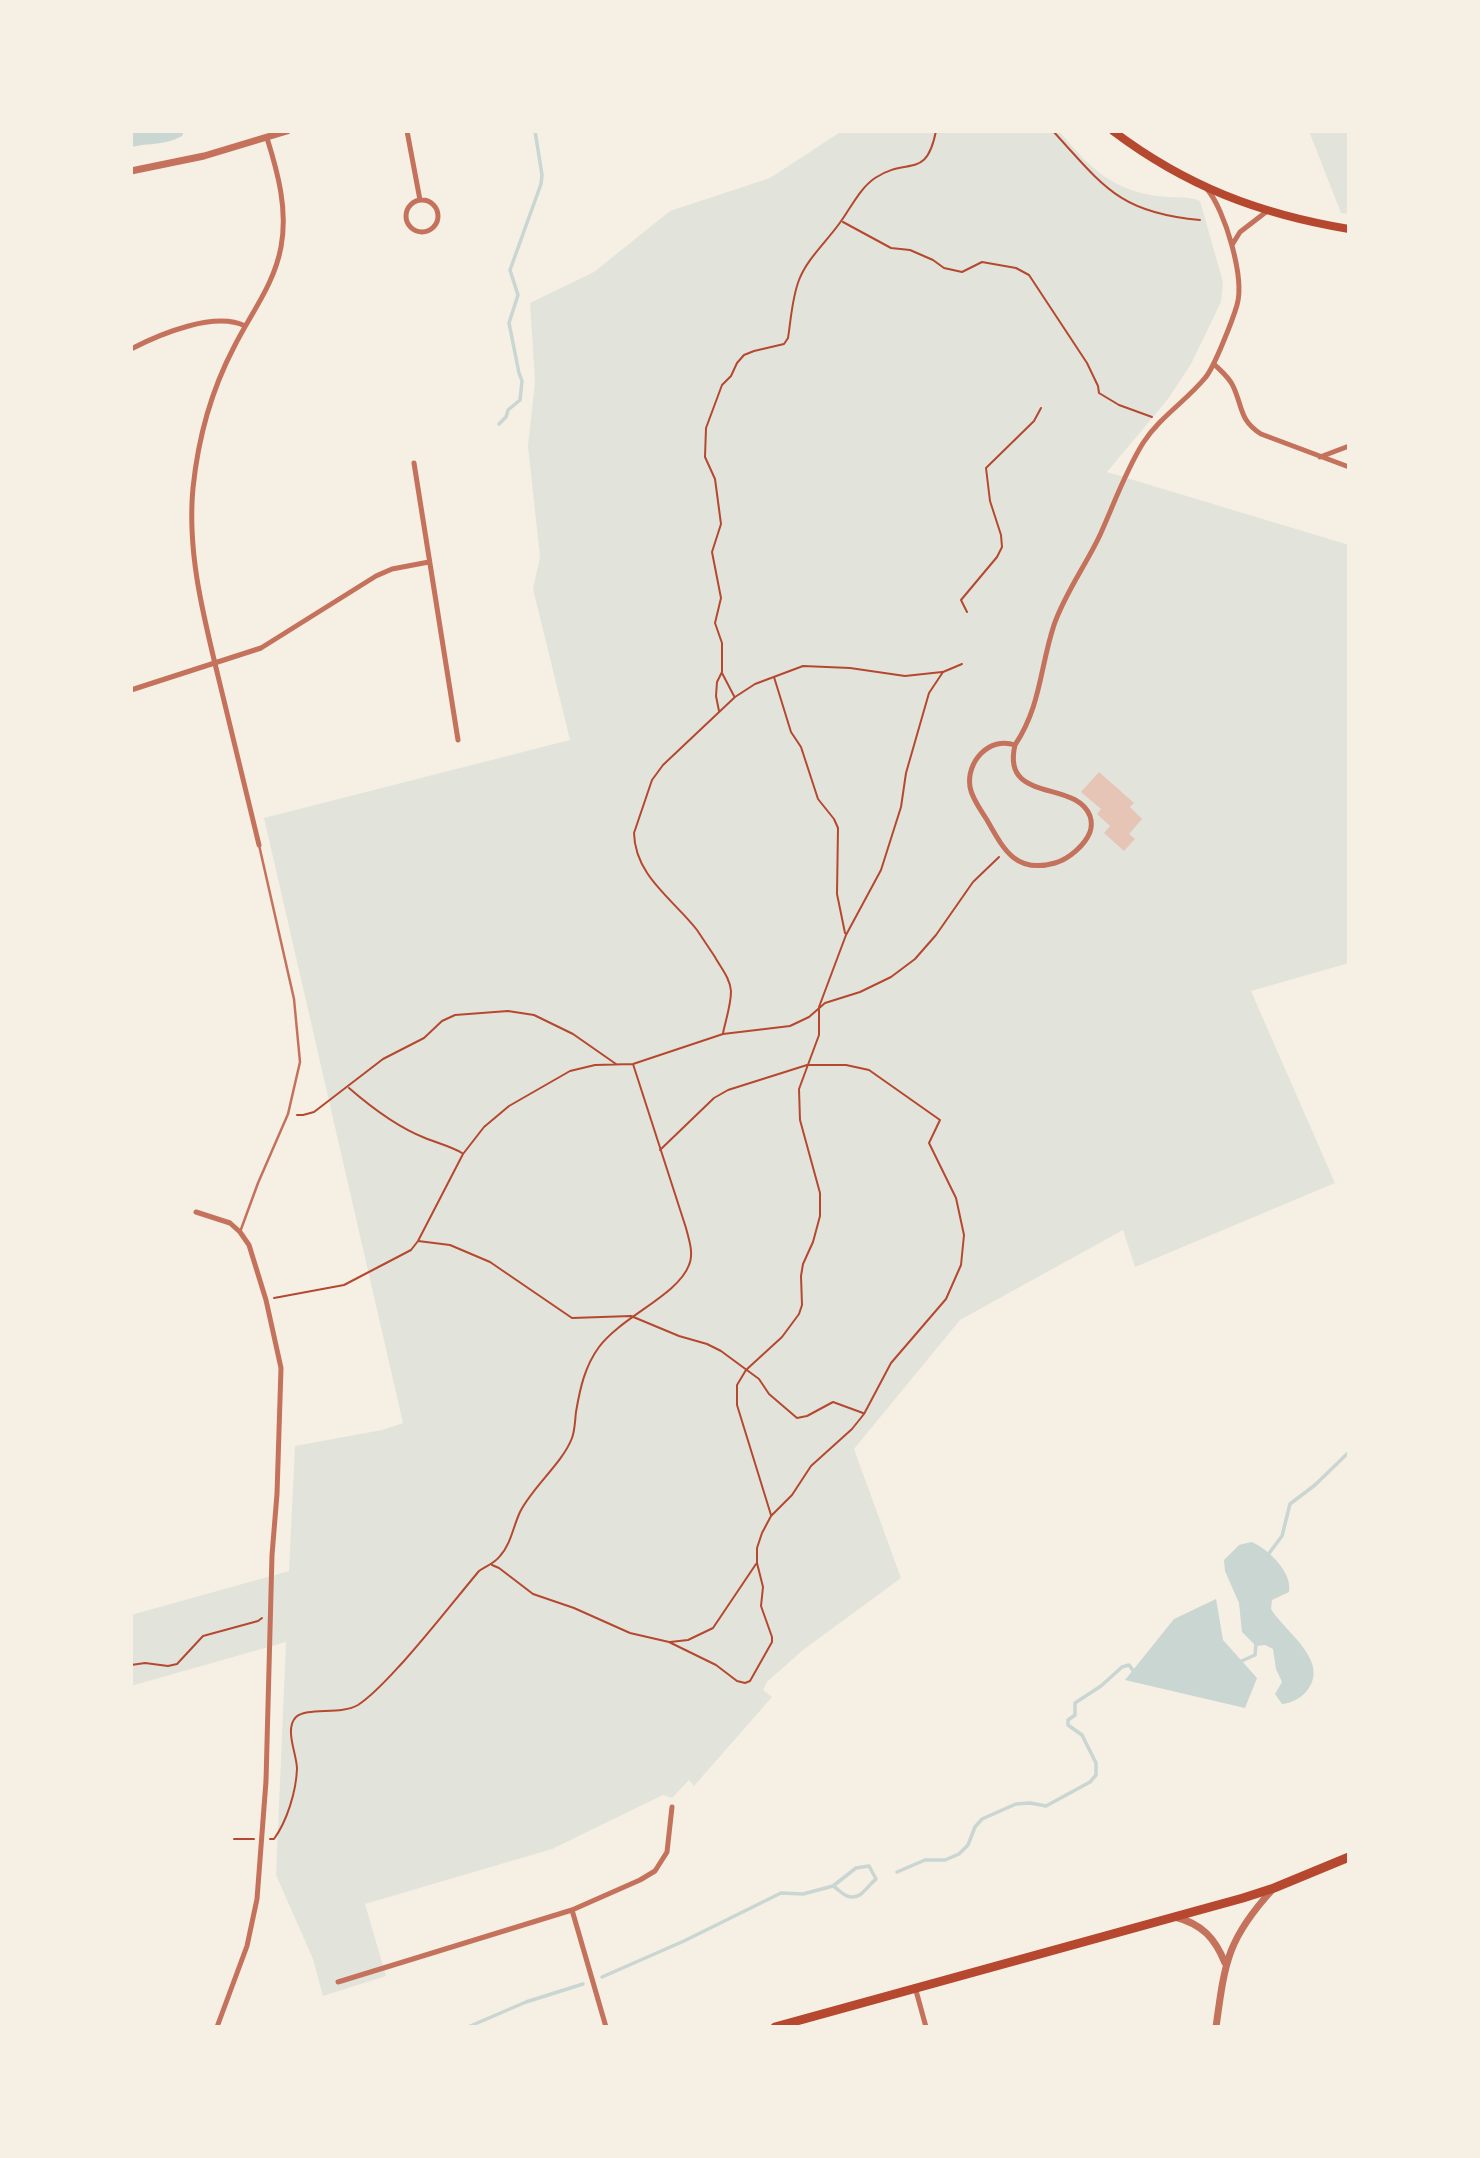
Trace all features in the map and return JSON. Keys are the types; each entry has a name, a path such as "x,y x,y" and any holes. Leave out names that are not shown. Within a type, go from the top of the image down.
{"main road":[{"path":"1112,131 1162,165 1207,189 1266,212 1349,229"},
{"path":"775,2027 1274,1888 1349,1857"}],"street":[{"path":"131,171 204,156 287,131"},
{"path":"407,131 420,200"},
{"path":"259,845 201,604 194,559 193,490 200,443 212,398 224,367 270,284 282,239 281,194 267,138"},
{"path":"1014,745 995,743 985,749 973,768 970,779 974,800 1006,852 1015,859 1045,866 1062,861 1085,841 1090,832 1092,822 1088,811 1069,796 1027,784 1014,766 1014,745 1026,729 1034,708 1053,628 1061,606 1099,537 1143,444 1160,420 1205,378 1214,364 1237,306 1240,291 1232,248 1218,206 1207,189"},
{"path":"420,200 434,206 437,215 435,225 422,232 412,229 406,220 410,205 420,200"},
{"path":"1232,248 1240,232 1266,212"},
{"path":"131,349 171,332 199,324 225,320 245,326"},
{"path":"1214,364 1233,384 1242,413 1250,427 1261,434 1349,467"},
{"path":"1320,457 1349,446"},
{"path":"414,463 458,740"},
{"path":"131,690 243,656 279,638 376,576 392,569 429,562"},
{"path":"196,1212 230,1223 240,1232 254,1259 278,1346 281,1376 262,1839 257,1899 247,1946 217,2027"},
{"path":"338,1982 572,1910 640,1880 655,1871 667,1852 672,1807"},
{"path":"1216,2027 1226,1964 1239,1931 1251,1912 1274,1888"},
{"path":"572,1910 606,2027"},
{"path":"1173,1916 1202,1928 1220,1950 1226,1964"},
{"path":"915,1987 926,2027"}],"lane":[{"path":"240,1232 288,1114 300,1062 298,1026 291,985 259,845"}],"path":[{"path":"719,711 716,696 717,682 722,672 722,643 715,622 721,597 712,552 721,524 715,479 705,457 706,428 722,385 731,376 737,363 754,351 784,344 788,338 797,284 803,270 842,221 855,199 875,178 926,160 933,147 936,131"},
{"path":"1053,131 1098,180 1124,201 1158,214 1200,220"},
{"path":"842,221 891,248 910,250 944,268 962,272 982,262 1016,268 1029,275 1087,363 1099,393 1119,405 1160,420"},
{"path":"967,612 961,600 997,557 1002,547 990,501 986,468 1034,421 1041,408"},
{"path":"723,1034 731,988 726,975 696,929 657,888 643,866 634,842 634,833 652,780 663,765 735,697 774,676 803,666 850,668 905,676 943,672 962,664"},
{"path":"722,672 735,697"},
{"path":"771,1516 737,1405 737,1385 746,1370 782,1337 799,1314 802,1305 801,1276 820,1216 820,1193 800,1119 799,1089 819,1035 818,1007 846,935 881,870 901,807 906,773 929,693 943,672"},
{"path":"774,676 791,732 801,747 818,799 838,828 837,894 846,935"},
{"path":"266,1300 344,1285 411,1250 463,1154 484,1127 509,1106 540,1086 570,1071 594,1065 633,1064 723,1034 790,1026 809,1017 818,1007 830,1000 860,992 891,977 915,958 936,935 973,882 1006,852"},
{"path":"288,1114 303,1115 314,1112 383,1059 424,1038 442,1021 455,1015 508,1011 534,1015 573,1034 617,1065"},
{"path":"234,1839 274,1839 282,1828 297,1767 292,1734 292,1723 296,1718 306,1713 342,1711 358,1705 394,1671 479,1571 492,1565 506,1548 519,1513 573,1437 580,1388 589,1362 606,1338 631,1316 673,1287 689,1266 691,1256 686,1228 633,1064"},
{"path":"492,1565 533,1594 574,1608 629,1633 669,1642 716,1665 737,1681 750,1681 772,1642 762,1613 763,1587 757,1563 759,1541 771,1516 792,1495 811,1466 852,1429 864,1414 891,1363 946,1299 961,1265 964,1235 956,1198 929,1143 940,1120 869,1070 846,1065 807,1065 728,1090 714,1098 660,1150"},
{"path":"349,1087 387,1118 424,1138 463,1154"},
{"path":"418,1241 450,1245 490,1262 572,1318 631,1316 679,1336 707,1344 721,1351 759,1380 787,1412 797,1418 807,1416 833,1402 864,1414"},
{"path":"669,1642 688,1640 713,1628 757,1563"},
{"path":"131,1665 177,1664 203,1636 258,1621 270,1611"}],"shaded area":[{"path":"131,131 184,131 182,136 170,141 131,147"},
{"path":"842,131 1059,131 1080,155 1113,182 1140,193 1200,201 1223,282 1221,302 1191,364 1168,399 1107,472 1349,545 1349,963 1251,991 1335,1183 1135,1267 1123,1230 960,1320 854,1449 901,1578 803,1650 767,1682 763,1690 772,1697 694,1786 689,1780 672,1798 663,1795 552,1849 365,1904 386,1976 323,1996 313,1959 276,1875 286,1642 131,1686 131,1615 289,1571 295,1446 382,1430 403,1423 264,818 570,740 533,589 540,557 528,446 535,382 530,303 594,272 670,211 770,178"},
{"path":"1309,131 1349,131 1349,214 1341,213"},
{"path":"1251,1542 1272,1555 1287,1577 1289,1592 1272,1600 1271,1609 1304,1648 1313,1670 1313,1681 1306,1692 1295,1700 1282,1704 1275,1694 1282,1682 1276,1669 1273,1649 1265,1645 1256,1646 1242,1632 1239,1603 1225,1571 1224,1560 1239,1545"},
{"path":"1216,1599 1223,1640 1257,1678 1245,1708 1125,1680 1174,1619"}],"building":[{"path":"1099,772 1134,803 1130,807 1142,819 1129,834 1135,839 1124,851 1104,833 1110,826 1097,814 1101,809 1081,792"}],"waterway":[{"path":"499,424 506,417 508,410 520,400 522,381 509,323 518,295 510,270 541,184 535,131"},
{"path":"1267,1556 1282,1536 1290,1504 1315,1485 1349,1452"},
{"path":"1237,1663 1255,1655 1256,1644"},
{"path":"897,1872 925,1860 945,1860 959,1854 968,1845 975,1827 982,1819 1016,1804 1046,1806 1090,1782 1096,1775 1096,1763 1082,1735 1068,1725 1068,1720 1075,1715 1075,1703 1101,1686 1122,1667 1129,1665 1134,1672"},
{"path":"602,1977 684,1941 781,1893 803,1894 833,1886 856,1868 869,1866 876,1879 863,1892 852,1897 833,1886"},
{"path":"468,2027 526,2002 583,1984"}]}
